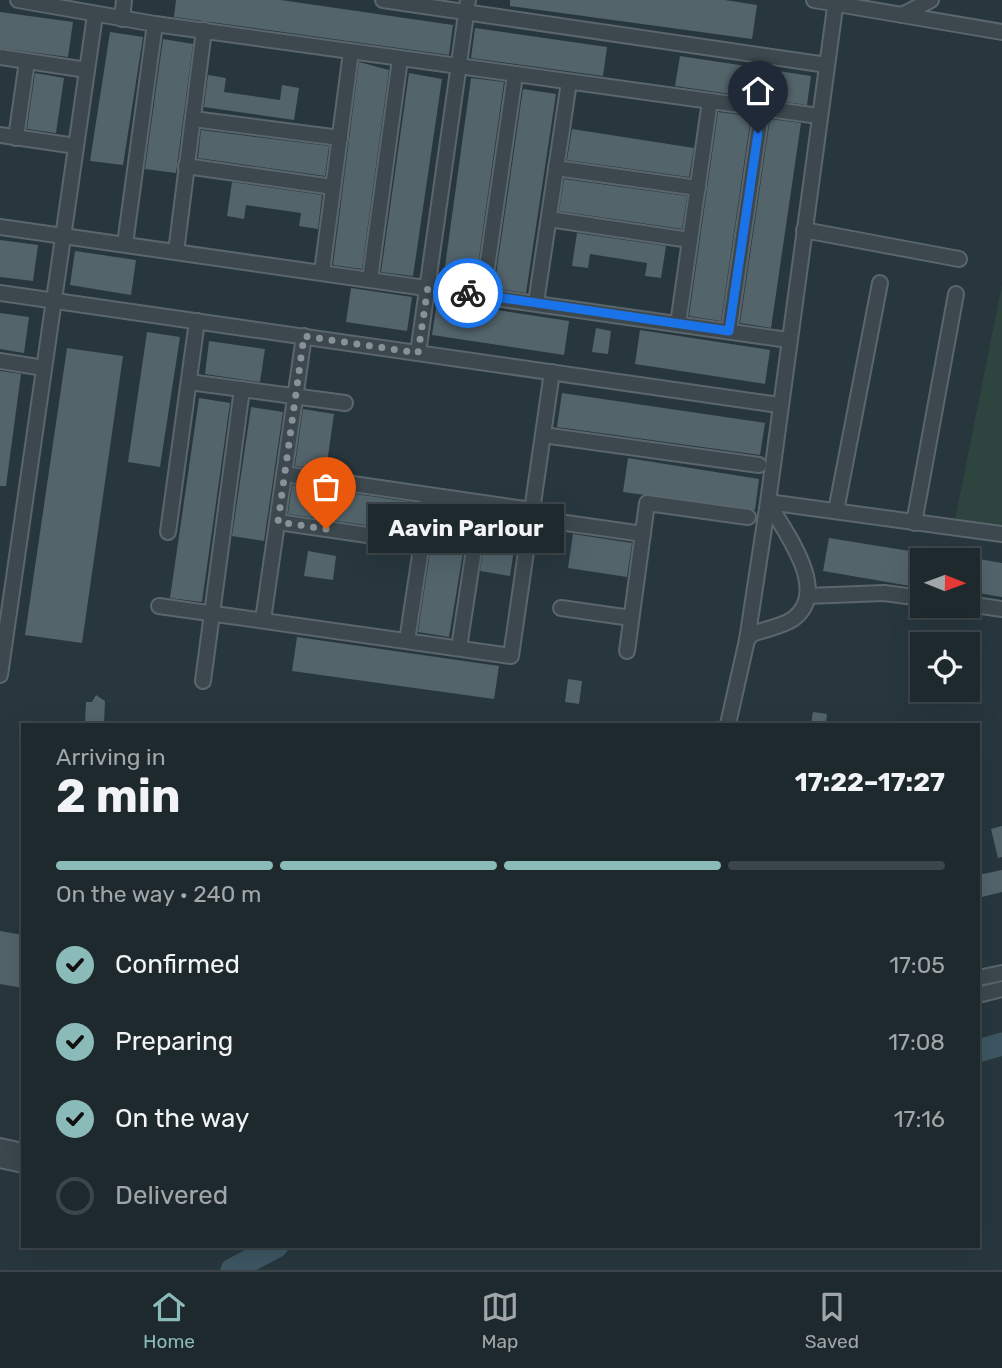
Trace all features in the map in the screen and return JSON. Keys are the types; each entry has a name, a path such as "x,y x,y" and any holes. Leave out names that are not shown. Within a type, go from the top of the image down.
{"street":[{"path":"18,0 155,24 820,116"},
{"path":"122,19 124,0"},
{"path":"383,0 467,6 827,65"},
{"path":"814,0 1002,32"},
{"path":"902,15 931,0"},
{"path":"728,723 747,640 768,502 779,405 836,2"},
{"path":"418,353 467,6"},
{"path":"0,675 7,580 44,368 95,15"},
{"path":"125,244 155,24"},
{"path":"176,252 204,30"},
{"path":"322,272 351,52"},
{"path":"0,57 87,70"},
{"path":"370,279 400,59"},
{"path":"16,138 27,61"},
{"path":"483,295 515,75"},
{"path":"536,303 569,82"},
{"path":"678,324 710,101"},
{"path":"729,331 762,108"},
{"path":"192,119 340,138"},
{"path":"0,135 76,146"},
{"path":"186,166 333,187"},
{"path":"556,169 698,188"},
{"path":"549,219 690,240"},
{"path":"0,227 788,340"},
{"path":"804,230 959,259"},
{"path":"836,511 880,283"},
{"path":"0,293 779,405"},
{"path":"914,523 956,294"},
{"path":"168,532 197,321"},
{"path":"263,620 304,336"},
{"path":"0,361 44,368"},
{"path":"159,606 511,656 552,372"},
{"path":"189,382 345,403"},
{"path":"203,681 242,389"},
{"path":"543,435 759,465"},
{"path":"284,474 481,503 643,534"},
{"path":"407,641 429,495"},
{"path":"768,502 1002,534"},
{"path":"747,640 752,634 793,619 803,608 807,596 807,583 798,555 768,502"},
{"path":"459,648 481,503"},
{"path":"627,651 647,503 748,517"},
{"path":"278,522 422,543"},
{"path":"807,596 884,593 910,596"},
{"path":"980,606 1002,609"},
{"path":"561,608 631,618"},
{"path":"980,978 1002,973"},
{"path":"980,994 1002,989"},
{"path":"0,1146 21,1151"},
{"path":"0,1160 21,1165"}],"green space":[{"path":"1002,285 1002,539 953,530"}],"building":[{"path":"176,0 281,0 453,25 449,55 174,17"},
{"path":"510,0 725,0 757,5 752,39 510,6"},
{"path":"0,12 73,22 68,57 0,48"},
{"path":"475,28 607,47 603,76 471,58"},
{"path":"110,32 143,37 123,165 90,161"},
{"path":"163,39 193,44 176,173 145,169"},
{"path":"680,56 811,76 807,105 675,86"},
{"path":"359,62 389,70 362,269 333,265"},
{"path":"35,73 64,78 56,133 27,129"},
{"path":"409,73 442,79 413,276 381,272"},
{"path":"208,75 226,78 224,92 280,100 282,85 299,88 294,120 204,107"},
{"path":"471,78 504,82 475,285 443,281"},
{"path":"523,89 556,94 526,293 494,288"},
{"path":"718,112 751,116 721,321 689,316"},
{"path":"770,119 801,123 771,328 740,323"},
{"path":"572,129 694,148 689,177 567,160"},
{"path":"201,130 329,146 325,176 198,158"},
{"path":"564,179 687,196 682,229 559,211"},
{"path":"232,182 322,195 318,229 299,226 301,213 246,205 244,219 227,216"},
{"path":"577,233 666,246 661,278 645,276 647,263 590,254 588,268 572,266"},
{"path":"0,240 38,245 33,281 0,277"},
{"path":"75,251 136,260 131,295 70,285"},
{"path":"351,288 412,297 407,331 346,322"},
{"path":"437,301 569,321 564,355 432,335"},
{"path":"0,313 29,317 24,353 0,349"},
{"path":"596,328 611,331 608,354 592,352"},
{"path":"640,330 770,350 765,384 635,364"},
{"path":"147,332 180,337 160,467 128,462"},
{"path":"209,341 265,349 260,382 205,374"},
{"path":"67,348 123,356 82,643 25,635"},
{"path":"0,371 21,374 6,486 0,486"},
{"path":"562,393 765,423 760,455 557,427"},
{"path":"199,398 230,403 202,602 170,598"},
{"path":"251,407 283,412 264,541 232,536"},
{"path":"303,409 334,414 326,470 295,466"},
{"path":"628,458 759,479 755,510 623,492"},
{"path":"292,485 418,503 414,532 288,514"},
{"path":"437,506 470,511 449,637 418,632"},
{"path":"489,514 519,518 510,576 480,571"},
{"path":"573,534 632,543 627,577 568,568"},
{"path":"829,538 910,551 910,586 823,571"},
{"path":"308,551 336,556 333,580 304,576"},
{"path":"980,559 1002,563 1002,597 980,593"},
{"path":"297,637 499,666 494,699 292,671"},
{"path":"568,679 582,681 579,704 565,702"},
{"path":"96,695 105,701 104,723 85,723 86,702 92,702"},
{"path":"813,712 827,714 826,723 811,723"},
{"path":"1002,826 1002,857 998,858 991,829"},
{"path":"1002,870 1002,892 980,898 980,875"},
{"path":"0,931 21,935 21,988 0,984"}],"waterway":[{"path":"980,1050 1002,1044"},
{"path":"232,1270 273,1248"}],"way so far":[{"path":"326,529 278,522 304,336 418,353 428,287 468,293"}],"place":[{"name":"Aavin Parlour","path":"326,529"}],"route":[{"path":"468,293 729,331 758,133"}]}
